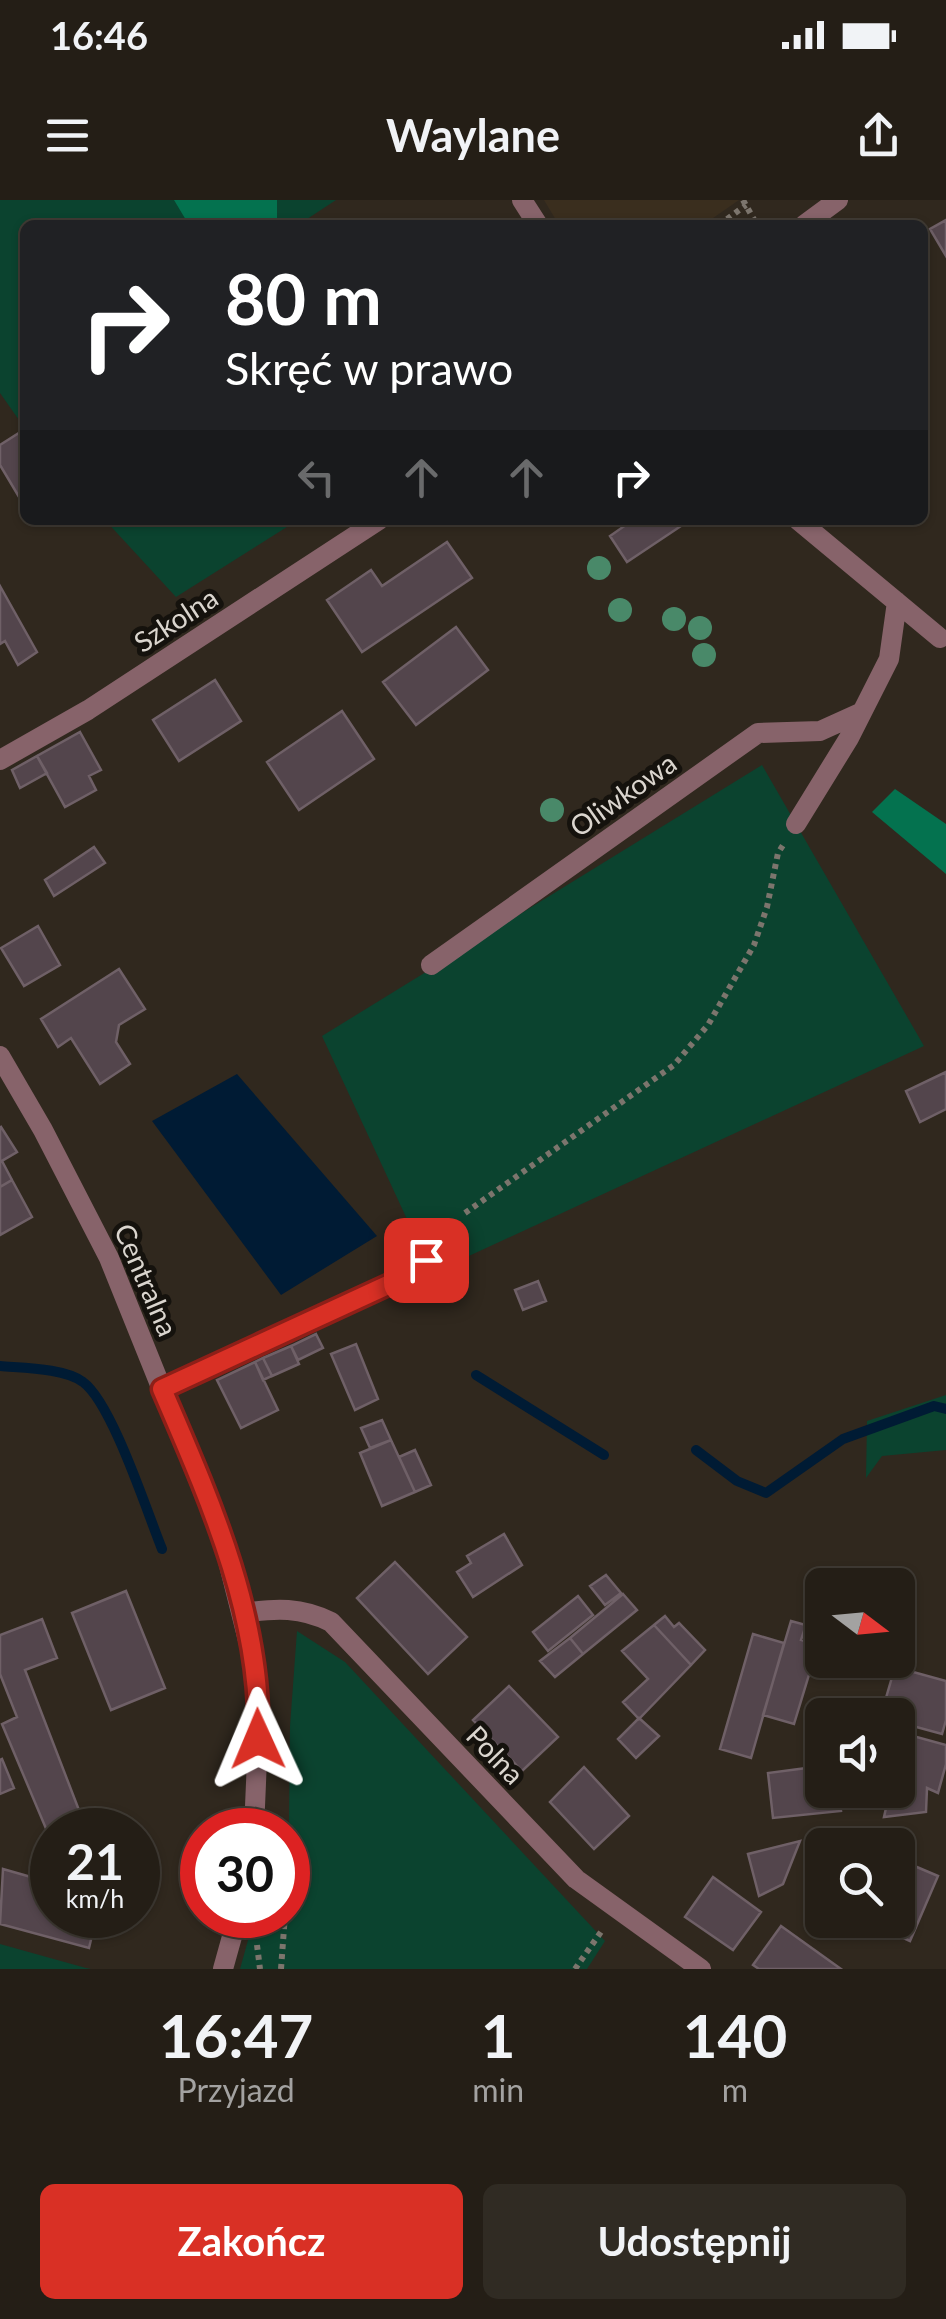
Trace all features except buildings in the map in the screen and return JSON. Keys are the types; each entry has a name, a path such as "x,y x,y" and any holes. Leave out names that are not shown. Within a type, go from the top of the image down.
{"street":[{"path":"811,220 838,200"},
{"name":"Szkolna","path":"0,760 88,710 371,525"},
{"path":"804,525 940,638"},
{"path":"796,824 889,659 896,602"},
{"name":"Oliwkowa","path":"431,965 758,733 820,732 862,712"},
{"name":"Centralna","path":"0,1056 44,1130 109,1258 223,1541 256,1672 259,1712 255,1808"},
{"name":"Polna","path":"243,1613 280,1608 310,1611 331,1622 576,1879 702,1969"},
{"path":"223,1969 232,1938"}],"lane":[{"path":"162,1389 390,1284 426,1260"}],"path":[{"path":"724,220 745,202"},
{"path":"465,1212 674,1064 708,1025 754,945 778,853 796,824"},
{"path":"575,1969 617,1909"},
{"path":"282,1969 284,1938"}],"shaded area":[{"path":"544,200 739,200 710,220 556,220"}],"green space":[{"path":"0,200 336,200 306,220 20,220 19,420 0,393"},
{"path":"174,200 277,200 277,220 186,220"},
{"path":"110,525 290,525 176,597"},
{"path":"762,765 924,1046 432,1273 322,1036"},
{"path":"895,789 946,824 946,874 872,812"},
{"path":"946,1395 946,1450 882,1456 866,1478 867,1421"},
{"path":"297,1631 345,1662 605,1941 587,1969 240,1969 249,1938 310,1938 310,1808 289,1808"},
{"path":"0,1944 86,1968 91,1969 0,1969"}],"water":[{"path":"237,1074 377,1236 281,1295 152,1121"}],"waterway":[{"path":"0,1366 66,1374 83,1382 94,1394 117,1434 162,1549"},
{"path":"476,1375 604,1455"},
{"path":"696,1450 737,1481 766,1493 843,1439 934,1406 946,1409"}],"route":[{"path":"258,1739 256,1672 243,1613 223,1541 162,1389 390,1284 426,1260"}]}
